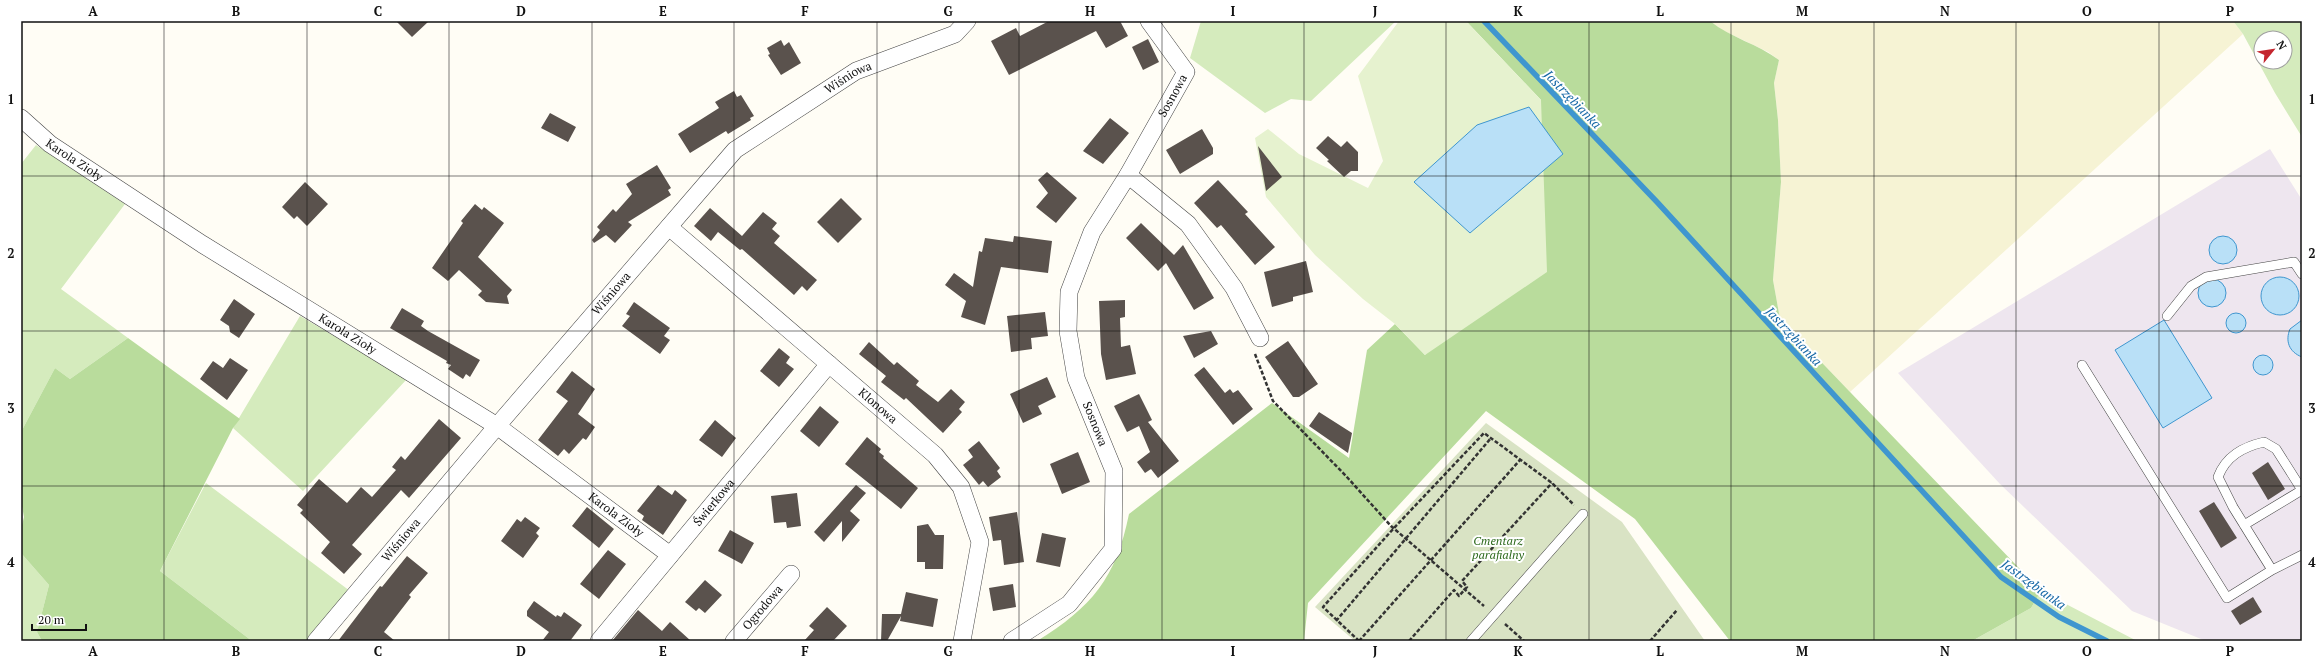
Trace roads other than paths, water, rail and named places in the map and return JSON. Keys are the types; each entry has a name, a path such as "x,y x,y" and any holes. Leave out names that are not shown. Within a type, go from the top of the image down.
{"street":[{"name":"Wiśniowa","path":"316,641 497,426 735,150 856,71 955,34 967,21"},
{"name":"Sosnowa","path":"1012,641 1069,604 1113,549 1114,471 1076,378 1068,331 1069,292 1092,232 1128,175 1186,72 1149,21"},
{"name":"Karola Zioły","path":"21,118 50,144 196,240 497,426 670,555"},
{"path":"1128,175 1188,224 1234,288 1260,338"},
{"name":"Klonowa","path":"669,227 935,455 961,487 980,542 962,641"},
{"name":"Świerkowa","path":"600,641 829,364"},
{"name":"Ogrodowa","path":"734,641 791,574"}],"lane":[{"path":"2167,316 2191,286 2206,277 2294,262 2302,274"},
{"path":"2082,365 2228,598 2272,570 2302,555"},
{"path":"2244,525 2302,490 2276,449 2264,442 2246,446 2223,463 2218,476 2244,525 2272,570"},
{"path":"1471,641 1582,514"}],"water":[{"path":"1529,107 1563,154 1470,233 1414,182 1477,125"},
{"path":"2223,236 2233,240 2237,250 2233,260 2223,264 2213,260 2209,250 2213,240"},
{"path":"2276,277 2284,277 2294,282 2298,289 2298,303 2294,310 2284,315 2276,315 2266,310 2264,307 2261,300 2261,292 2266,282 2269,280"},
{"path":"2212,279 2222,283 2226,293 2222,303 2212,307 2202,303 2198,293 2202,283"},
{"path":"2236,313 2243,316 2246,323 2243,330 2236,333 2229,330 2226,323 2229,316"},
{"path":"2164,320 2212,398 2163,428 2115,350"},
{"path":"2302,320 2302,357 2291,349 2288,338 2290,329"},
{"path":"2263,355 2270,358 2273,365 2270,372 2263,375 2256,372 2253,365 2256,358"}],"waterway":[{"name":"Jastrzębianka","path":"1484,21 1657,202 2001,577 2059,617 2107,641"}],"park label":[{"name":"Cmentarz parafialny","path":"1498,548"}]}
